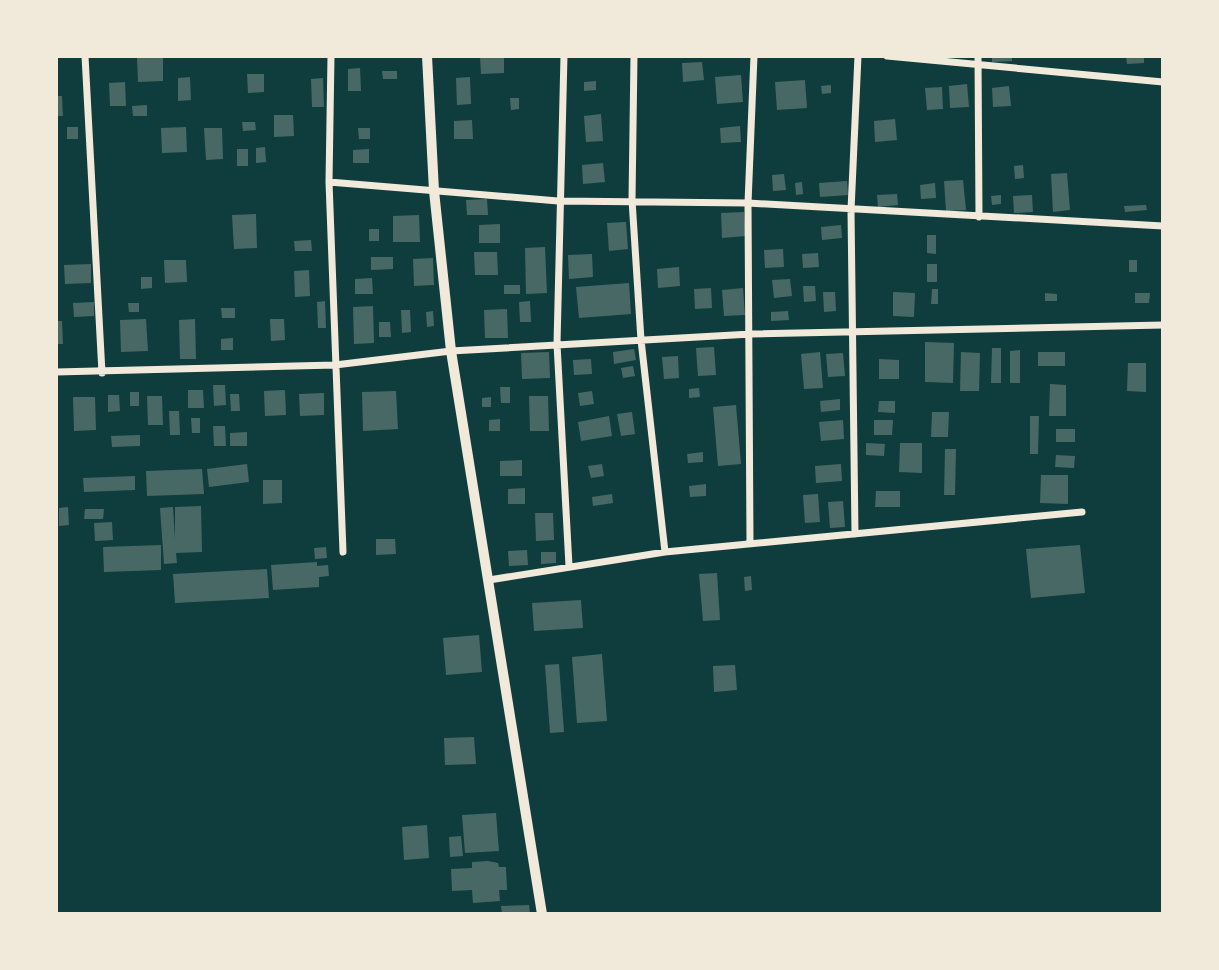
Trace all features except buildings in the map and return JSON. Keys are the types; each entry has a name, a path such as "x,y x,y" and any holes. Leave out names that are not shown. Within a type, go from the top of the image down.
{"street":[{"path":"85,56 102,373"},
{"path":"331,56 329,182 343,552"},
{"path":"427,56 434,191 451,351 542,914"},
{"path":"564,56 558,201 557,344 569,566"},
{"path":"634,56 632,200 641,340 665,552"},
{"path":"750,543 751,334 748,203 754,56"},
{"path":"855,534 851,210 858,56"},
{"path":"887,56 1163,82"},
{"path":"978,56 979,217"},
{"path":"329,182 558,201 748,203 1163,226"},
{"path":"56,372 102,373 335,365 451,351 751,334 1163,325"},
{"path":"489,580 665,552 1082,512"}]}
